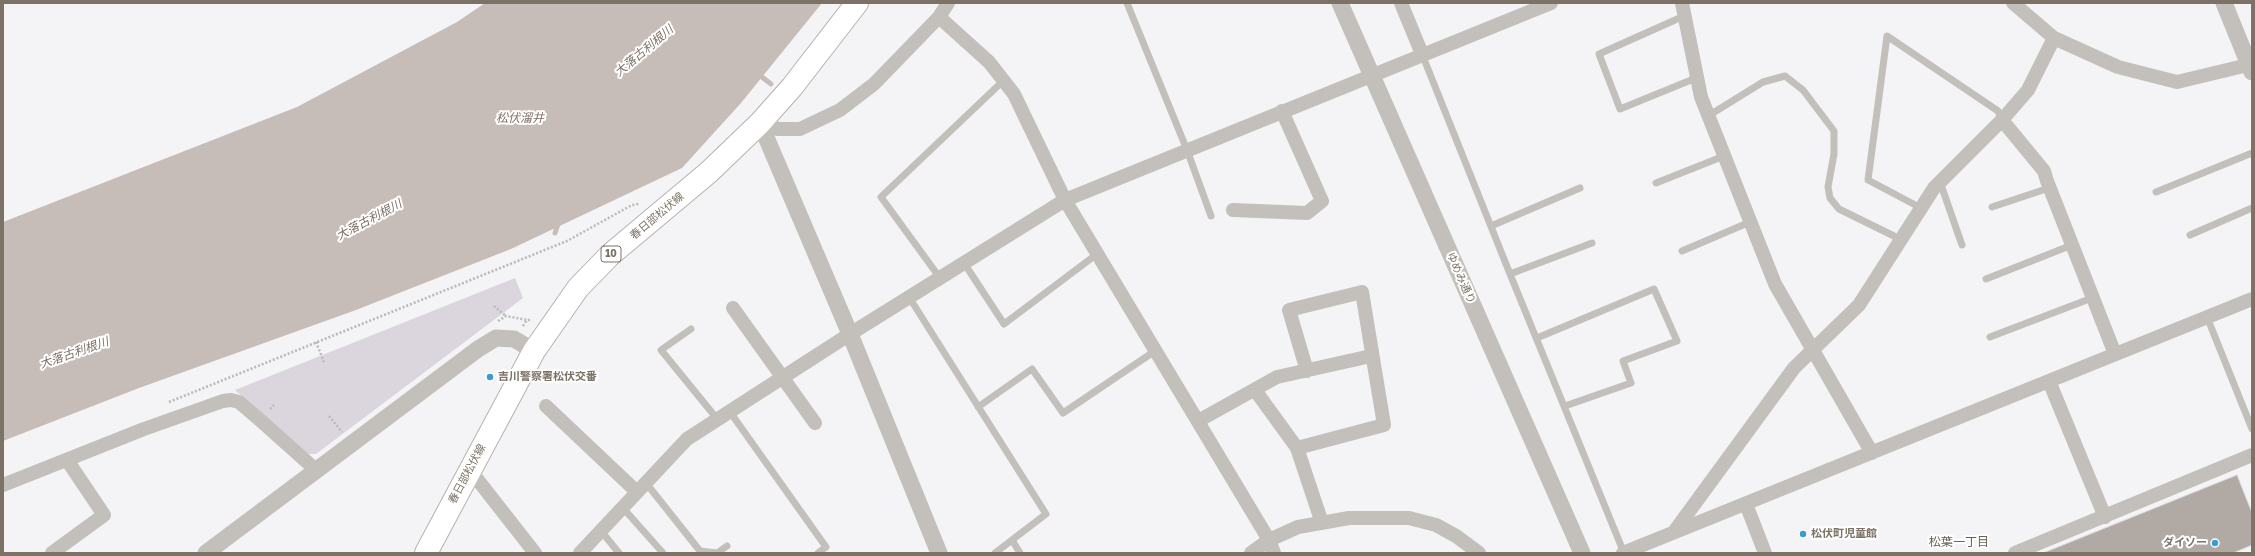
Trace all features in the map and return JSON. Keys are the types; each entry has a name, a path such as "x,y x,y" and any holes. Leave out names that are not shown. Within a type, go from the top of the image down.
{"main road":[{"name":"春日部松伏線","path":"426,553 534,351 578,288 610,255 709,172 760,123 792,87 857,3"}],"street":[{"path":"760,123 778,130 800,129 840,110 874,84 939,17 948,3"},
{"name":"ゆめみ通り","path":"1340,3 1582,553"},
{"path":"1401,3 1422,54"},
{"path":"580,553 687,439 850,334 1065,200 1371,74 1551,3"},
{"path":"2013,3 2054,38 2118,67 2177,82 2251,66 2224,3"},
{"path":"1683,10 1696,78 1708,116 1774,284 1812,352 1872,453"},
{"path":"939,17 989,62 1014,94 1065,200 1198,421 1271,546"},
{"path":"1674,532 1794,368 1859,305 1900,239 1940,182 2002,120 2028,90 2054,38"},
{"path":"1232,210 1307,213 1322,201 1282,111"},
{"path":"2002,120 2044,171 2049,188 2115,354"},
{"path":"760,123 850,334 940,553"},
{"path":"1297,448 1384,425 1371,356 1362,292 1289,310 1307,370"},
{"path":"1624,553 2252,299"},
{"path":"733,308 784,377 815,423"},
{"path":"215,550 316,470 478,349 496,338 514,339 534,351"},
{"path":"1198,421 1277,377 1371,356"},
{"path":"2049,381 2105,517"},
{"path":"1255,390 1297,448 1322,522"},
{"path":"3,485 144,429 223,401 231,400 239,402 316,470"},
{"path":"546,406 642,488"},
{"path":"2015,553 2252,456"},
{"path":"52,553 104,515 67,460"},
{"path":"470,470 535,553"},
{"path":"1746,504 1765,553"},
{"path":"1251,553 1271,546 1298,527 1349,518 1409,518 1436,525 1456,536 1479,553"}],"lane":[{"path":"1128,3 1187,150 1210,216"},
{"path":"1683,10 1599,54 1620,109 1696,78"},
{"path":"1921,208 1868,180 1888,36 1998,111 2002,120"},
{"path":"1422,54 1624,553"},
{"path":"1708,116 1762,82 1785,76 1803,90 1834,130 1834,154 1828,187 1830,198 1839,209 1900,239"},
{"path":"940,278 881,197 1003,81"},
{"path":"2156,192 2252,153"},
{"path":"1656,183 1724,156"},
{"path":"1940,182 1962,245"},
{"path":"1491,226 1580,188"},
{"path":"1992,207 2049,188"},
{"path":"2190,235 2252,208"},
{"path":"1682,250 1750,222"},
{"path":"1510,274 1592,243"},
{"path":"1986,279 2072,245"},
{"path":"964,263 1004,324 1097,254"},
{"path":"1537,338 1654,288 1677,341 1623,361 1631,383 1565,406"},
{"path":"909,297 1046,514 995,553"},
{"path":"1990,338 2092,298"},
{"path":"2207,317 2252,429"},
{"path":"691,329 660,350 724,416 826,547 818,553"},
{"path":"978,407 1032,369 1063,413 1155,351"},
{"path":"642,488 700,551 717,553 727,546"},
{"path":"623,508 663,553"},
{"path":"601,531 619,553"},
{"path":"1012,540 1020,553"}],"path":[{"path":"166,404 567,241 632,205 645,205"},
{"path":"494,306 506,316"},
{"path":"316,342 324,362"},
{"path":"329,416 345,435"}],"shaded area":[{"path":"515,278 523,298 316,454 307,454 235,390"}],"water":[{"name":"松伏溜井","path":"485,3 822,3 741,103 682,168 511,249 356,310 139,388 3,441 3,222 297,107 457,22"}],"building":[{"path":"2237,475 2252,513 2252,545 2233,553 2043,553"}],"waterway":[{"path":"758,74 771,84"},
{"path":"555,233 559,221"}],"place":[{"name":"吉川警察署松伏交番","path":"490,377"},
{"name":"松伏町児童館","path":"1803,534"},
{"name":"ダイソー","path":"2215,543"}],"district":[{"name":"松葉一丁目","path":"1959,542"}],"water label":[{"name":"大落古利根川","path":"644,51"},
{"name":"大落古利根川","path":"369,220"},
{"name":"大落古利根川","path":"74,353"}]}
